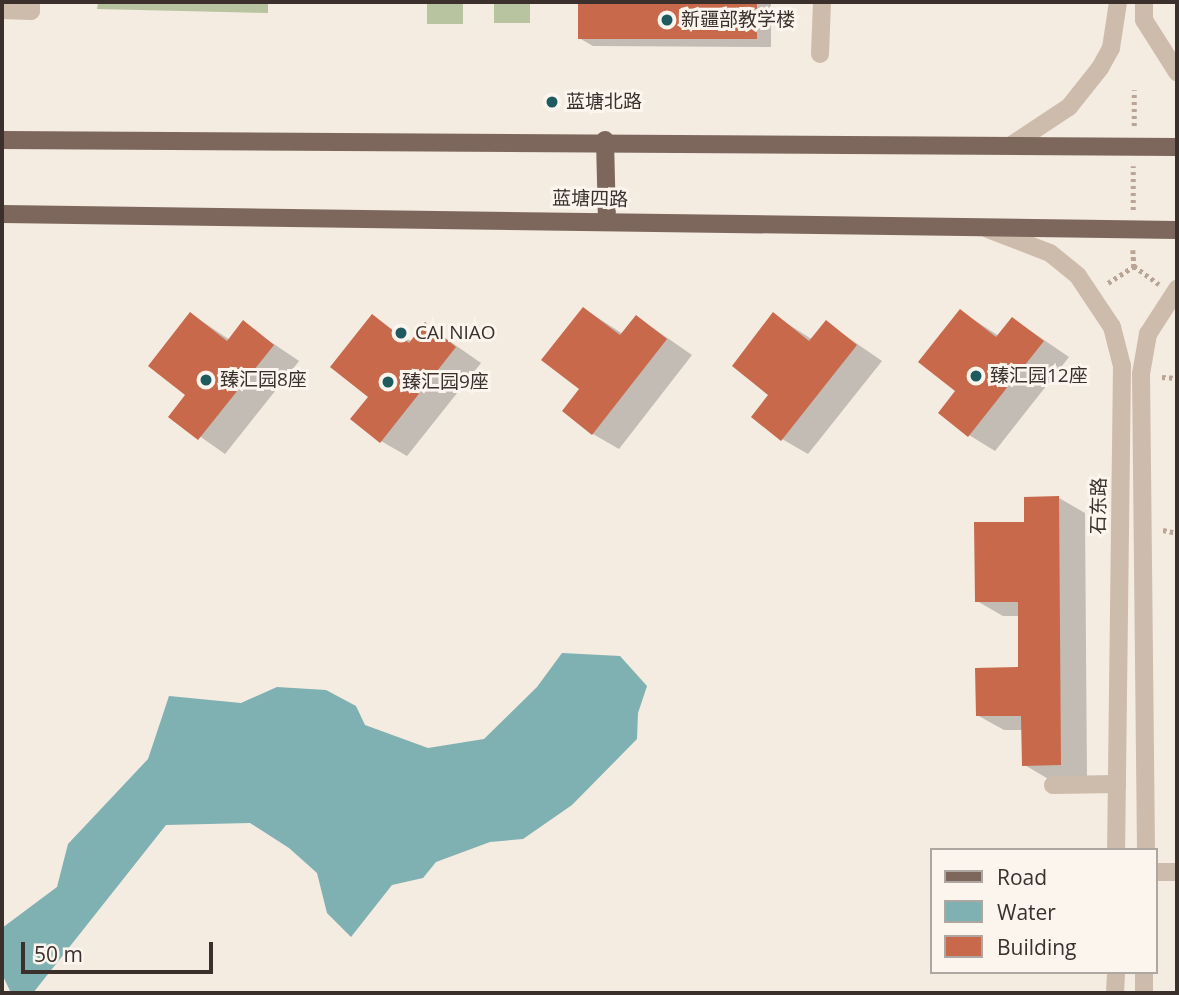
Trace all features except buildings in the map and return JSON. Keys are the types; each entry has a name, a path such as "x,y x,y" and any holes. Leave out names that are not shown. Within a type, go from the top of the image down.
{"main road":[{"path":"2,140 605,140 1177,147"},
{"path":"605,140 607,220"},
{"name":"蓝塘四路","path":"2,215 607,220 988,229 1177,230"}],"street":[{"path":"2,10 31,11 31,2"},
{"path":"820,54 822,2"},
{"path":"1013,144 1069,107 1100,68 1118,22 1118,2"},
{"path":"1144,11 1177,72"},
{"name":"石东路","path":"988,229 1050,253 1093,293 1112,327 1122,366 1116,848"},
{"path":"1146,848 1141,374 1148,334 1175,291"},
{"path":"1053,785 1117,783"},
{"path":"1158,872 1177,872"},
{"path":"1115,974 1115,993"},
{"path":"1144,974 1144,993"}],"path":[{"path":"1133,267 1134,90"},
{"path":"1093,293 1133,267"},
{"path":"1133,267 1175,291"}],"green space":[{"path":"98,2 268,2 268,13 97,9"},
{"path":"427,2 463,2 463,24 427,24"},
{"path":"494,2 530,2 530,23 494,23"}],"water":[{"path":"562,653 620,656 647,686 638,713 637,739 572,805 523,839 490,842 436,862 423,878 392,885 351,937 327,913 317,873 289,848 250,823 166,825 33,993 11,993 2,974 2,928 57,887 68,844 148,759 169,696 241,703 277,687 326,690 356,706 365,725 428,748 484,739 537,687"}],"place":[{"name":"新疆部教学楼","path":"667,20"},
{"name":"蓝塘北路","path":"552,102"},
{"name":"CAI NIAO","path":"401,333"},
{"name":"臻汇园12座","path":"976,376"},
{"name":"臻汇园8座","path":"206,380"},
{"name":"臻汇园9座","path":"388,382"}]}
